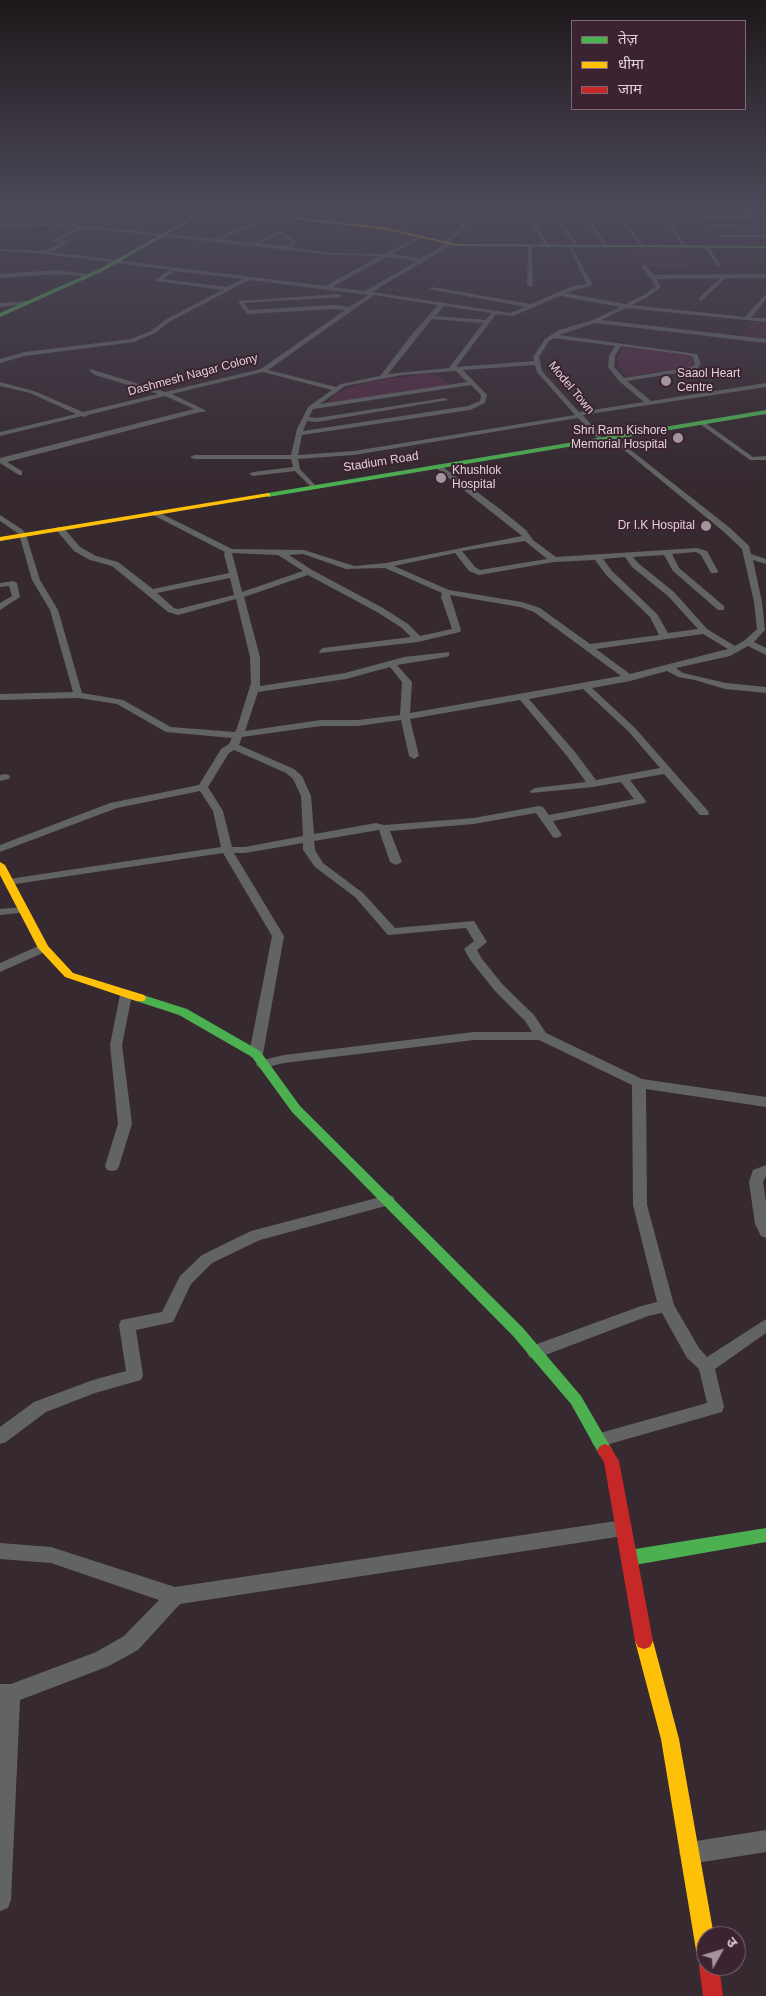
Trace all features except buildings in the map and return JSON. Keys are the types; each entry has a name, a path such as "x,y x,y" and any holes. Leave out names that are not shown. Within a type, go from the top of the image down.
{"street":[{"path":"0,314 31,301"},
{"path":"0,361 25,354 132,341 152,332 205,301"},
{"path":"255,301 240,302 247,312 334,307 350,309"},
{"name":"Dashmesh Nagar Colony","path":"0,434 263,370 360,301"},
{"path":"428,301 511,315 543,301"},
{"path":"503,301 531,306"},
{"path":"599,301 747,320 766,320"},
{"name":"Model Town","path":"635,301 595,321 561,331 547,340 536,357 539,371 579,415 727,530 746,548 747,555"},
{"path":"747,320 762,301"},
{"path":"0,305 27,303"},
{"path":"383,376 443,303"},
{"path":"455,369 495,312"},
{"path":"430,317 487,322"},
{"name":"Model Town","path":"595,321 763,343"},
{"path":"553,336 695,354 698,364 694,369 621,380"},
{"path":"619,344 612,356 611,367 621,380 650,403"},
{"path":"312,486 297,469 294,457 299,433 311,407 343,385 383,376 537,363"},
{"path":"299,433 470,408 483,402 484,395 455,369"},
{"path":"1,461 204,412 166,394 97,374 92,370"},
{"path":"263,370 336,389"},
{"path":"311,407 472,383"},
{"path":"0,384 32,392 84,415"},
{"path":"194,457 294,457 354,453 766,385"},
{"path":"305,419 317,420 444,400"},
{"name":"Stadium Road","path":"0,535 60,529 605,437 765,413"},
{"name":"Stadium Road","path":"0,539 605,437 765,413"},
{"path":"702,423 752,459 766,458"},
{"path":"1,461 19,473"},
{"path":"439,466 497,511 554,560"},
{"path":"253,474 297,469"},
{"path":"156,513 230,551 304,552 346,567 386,565 527,538"},
{"path":"0,517 21,534 36,580 54,610 78,695"},
{"path":"60,529 77,549 93,558 115,564 171,610 178,612 240,596 309,572"},
{"path":"457,550 472,569 479,572 554,560 697,550 704,553 714,571"},
{"path":"0,849 114,805 203,787 242,728 256,683 256,657 228,554 230,551"},
{"path":"667,552 676,569 720,608"},
{"path":"280,553 309,572 380,610 405,626 418,639"},
{"path":"627,555 635,565 671,594 704,631 734,649"},
{"path":"747,555 766,562"},
{"path":"0,697 78,695 120,702 169,730 235,740 321,723 358,724 405,717 630,678 727,654 751,639 761,630 758,602 747,555"},
{"path":"597,556 609,573 654,616 664,635"},
{"path":"386,565 447,592 522,605 537,610 630,678"},
{"path":"151,592 234,575"},
{"path":"0,585 13,583 16,597 0,607"},
{"path":"323,651 418,639 457,630 445,597 447,592"},
{"path":"588,647 664,635 704,631"},
{"path":"751,639 766,637"},
{"path":"751,639 766,652"},
{"path":"254,690 346,676 404,660 446,654"},
{"path":"392,664 407,682 405,717 414,756"},
{"path":"669,668 681,675 725,686 766,690"},
{"path":"585,686 619,716 704,813"},
{"path":"522,696 571,754 593,784"},
{"path":"235,740 290,771 298,778 306,796 309,850 319,865 359,895 392,932 470,924 481,942 470,949 477,961 499,988 530,1018 541,1036"},
{"path":"535,791 593,784 667,770"},
{"path":"547,819 640,801 623,778"},
{"path":"203,787 218,811 226,851 278,936 259,1059"},
{"path":"9,882 214,850 226,851 309,839 376,826 384,828 474,821 539,809 557,834"},
{"path":"384,828 396,862"},
{"path":"0,865 43,948 69,975 183,1012 259,1059 296,1109 518,1332 576,1400 611,1461 643,1638 670,1739 702,1926"},
{"path":"0,912 24,910"},
{"path":"0,968 43,948"},
{"path":"112,1166 125,1124 116,1045 126,995"},
{"path":"259,1059 284,1059 474,1036 541,1036 639,1084 766,1102"},
{"path":"599,1440 716,1407 706,1366 693,1353 666,1306 640,1205 639,1084"},
{"path":"766,1170 758,1174 756,1182 762,1224 766,1232"},
{"path":"0,1437 40,1407 94,1386 135,1375 127,1325 167,1317 184,1280 206,1259 256,1235 388,1200"},
{"path":"535,1352 646,1310 666,1306"},
{"path":"706,1366 766,1326"},
{"path":"0,1551 51,1555 175,1596 624,1528"},
{"path":"629,1558 766,1535"},
{"path":"0,1900 2,1898 5,1694 102,1659 131,1643 175,1596"},
{"path":"690,1853 766,1841"},
{"path":"710,1976 713,1996"}],"shaded area":[{"path":"753,322 766,322 766,340 741,337"},
{"path":"624,346 692,355 693,367 627,376 619,366 617,358"},
{"path":"433,373 450,385 328,403 334,395 351,387 375,381"}],"traffic: fast":[{"path":"0,315 31,301"},
{"path":"268,495 766,412"},
{"path":"140,998 183,1012 256,1054 296,1109 518,1332 576,1400 605,1451"},
{"path":"629,1558 766,1535"}],"traffic: slow":[{"path":"0,539 268,495"},
{"path":"0,865 43,948 69,975 140,998"},
{"path":"644,1641 670,1739 702,1926"}],"traffic: jam":[{"path":"605,1451 611,1461 644,1641"},
{"path":"710,1976 713,1996"}],"place":[{"name":"Saaol Heart Centre","path":"666,381"},
{"name":"Shri Ram Kishore Memorial Hospital","path":"678,438"},
{"name":"Khushlok Hospital","path":"441,478"},
{"name":"Dr I.K Hospital","path":"706,526"}]}
